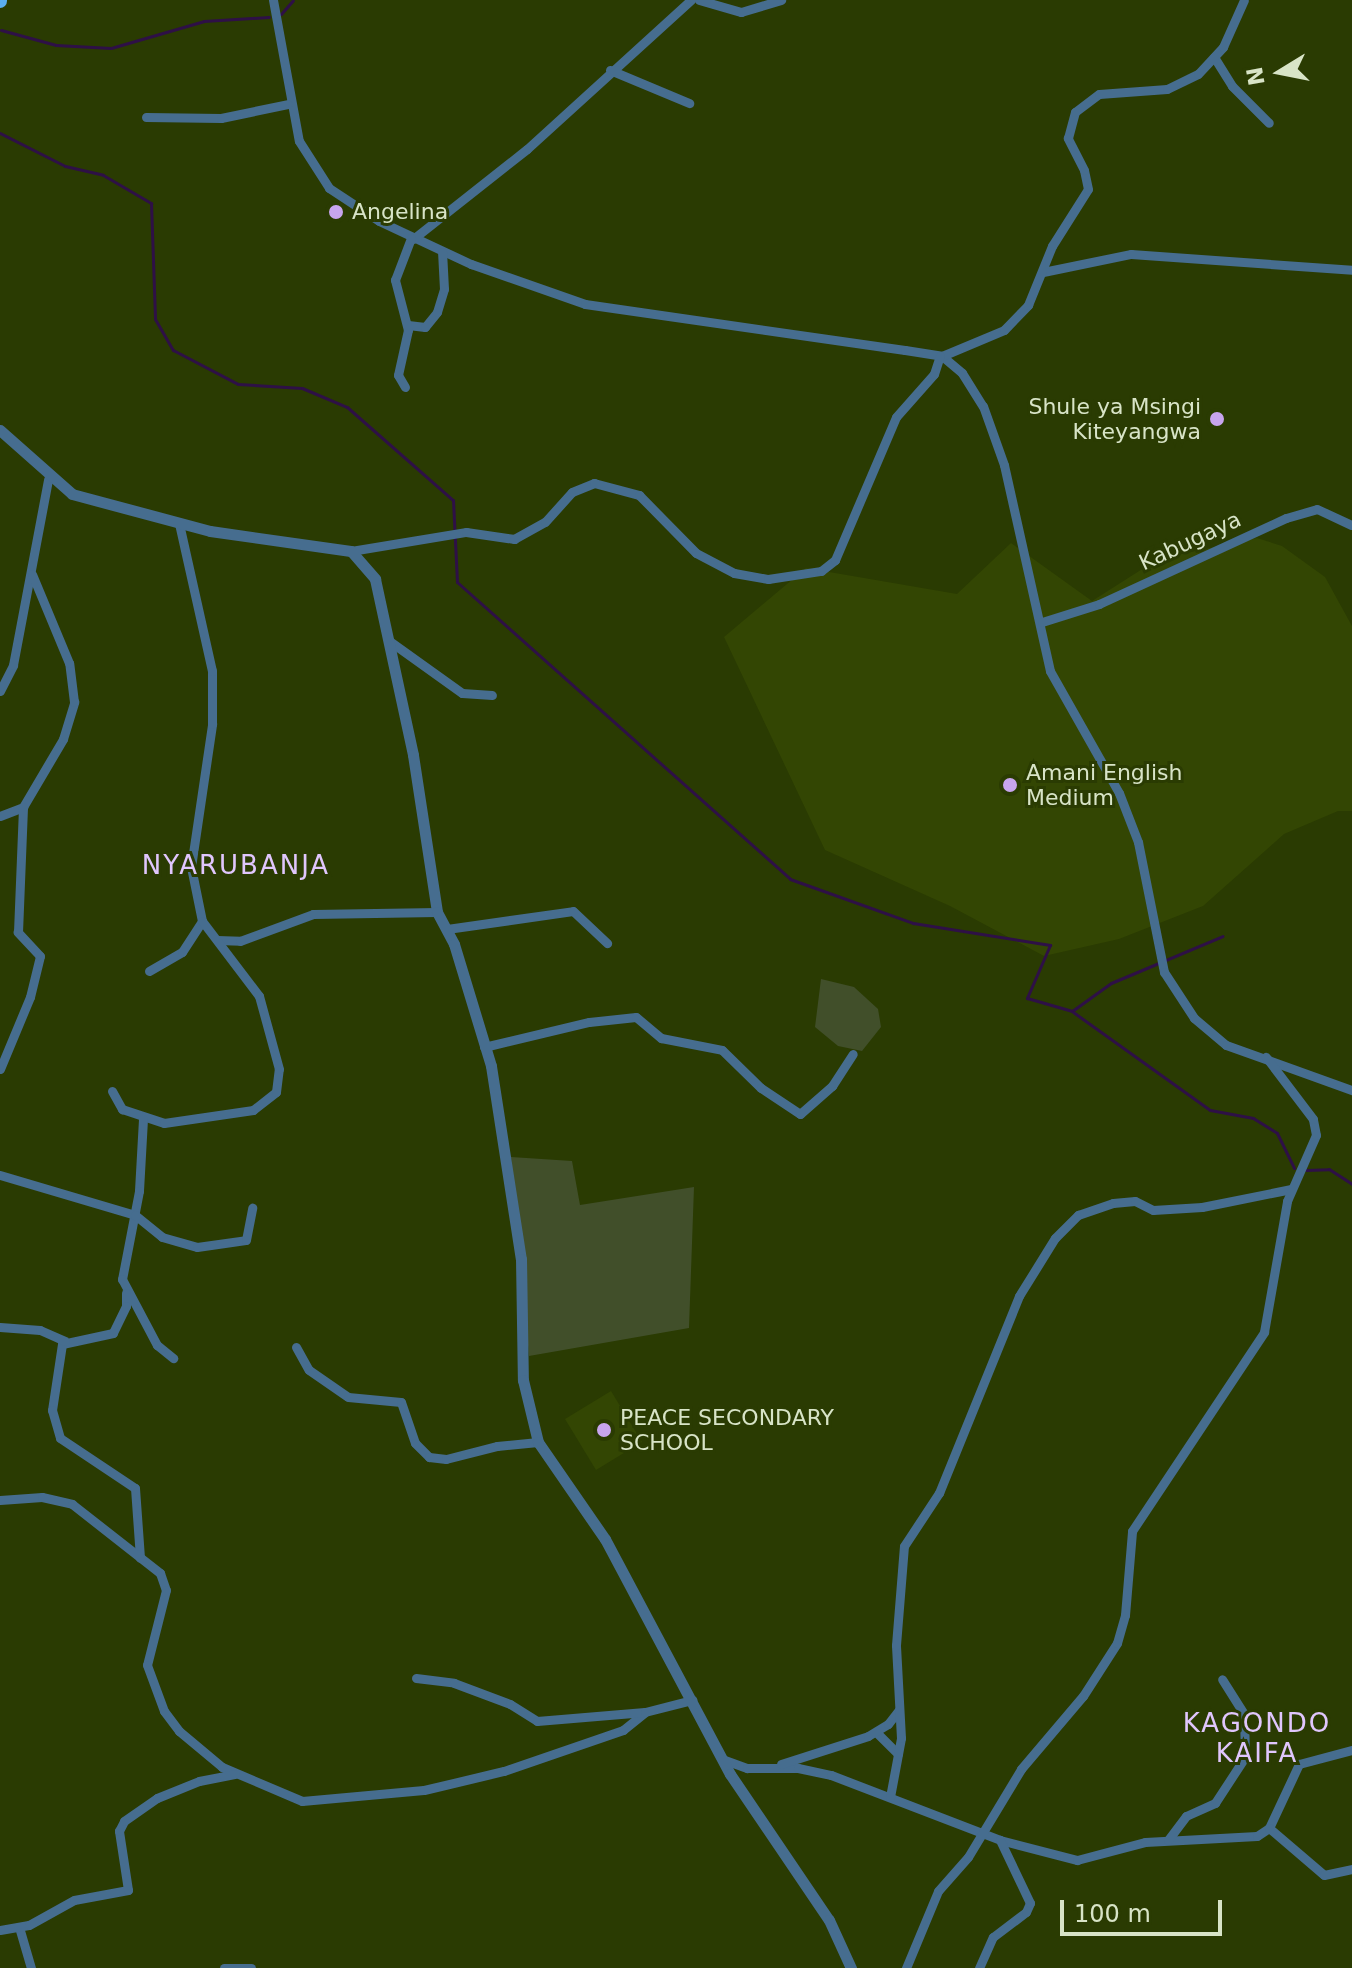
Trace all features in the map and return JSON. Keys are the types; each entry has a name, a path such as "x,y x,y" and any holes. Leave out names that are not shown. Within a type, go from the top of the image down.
{"street":[{"path":"405,387 398,375 406,356 408,325 395,280 412,239 516,159 610,70 691,0"},
{"path":"699,0 741,12 781,0"},
{"path":"273,3 288,104 305,154 329,188 412,239 585,304 941,356 1014,323 1043,272 1057,236 1088,189 1068,138 1075,112 1099,94 1179,85 1214,57 1244,0"},
{"path":"1214,57 1232,86 1269,123"},
{"path":"610,70 689,103"},
{"path":"146,117 221,118 288,104"},
{"path":"408,325 425,327 437,312 444,289 442,252"},
{"path":"1043,272 1131,254 1352,270"},
{"path":"0,430 48,479 72,494 179,523 351,551 466,532 514,539 545,522 572,492 594,483 639,495 689,547 724,570 768,579 821,571 835,560 896,417 934,374 941,356"},
{"path":"941,356 971,385 992,427 1042,622 1050,671 1060,695 1119,793 1138,842 1162,948 1164,972 1210,1033 1226,1045 1352,1090"},
{"path":"0,691 13,665 48,479"},
{"name":"Kabugaya","path":"1042,622 1099,604 1286,518 1317,509 1352,525"},
{"path":"112,1091 122,1109 143,1119 186,1122 253,1110 276,1092 279,1069 270,1023 259,996 202,921 191,867 212,724 212,671 179,523"},
{"path":"351,551 375,579 437,912 447,929 484,1047 521,1259 523,1380 538,1442 605,1539 722,1759 829,1920 851,1968"},
{"path":"0,1069 30,997 40,956 18,932 23,807 63,739 74,702 69,663 32,574"},
{"path":"388,640 462,693 492,695"},
{"path":"0,816 23,807"},
{"path":"447,929 573,911 607,943"},
{"path":"217,940 240,941 313,914 437,912"},
{"path":"149,971 182,952 202,921"},
{"path":"484,1047 602,1019 636,1017 661,1038 722,1050 761,1088 800,1114 832,1086 853,1054"},
{"path":"906,1968 938,1891 985,1833 1021,1769 1083,1696 1117,1643 1127,1602 1132,1531 1264,1332 1291,1189 1295,1175 1315,1139 1315,1125 1266,1057"},
{"path":"0,1327 40,1330 65,1341 113,1333 126,1293 123,1264 135,1215 143,1119"},
{"path":"0,1175 135,1215 162,1237 206,1248 246,1240 252,1208"},
{"path":"890,1797 898,1754 896,1645 904,1546 939,1493 1019,1296 1055,1238 1078,1215 1113,1203 1135,1201 1153,1210 1202,1207 1291,1189"},
{"path":"126,1293 157,1345 173,1358"},
{"path":"65,1341 52,1390 55,1430 67,1443 135,1488 140,1558"},
{"path":"296,1347 309,1370 348,1397 401,1402 415,1443 429,1457 446,1459 497,1446 538,1442"},
{"path":"0,1500 42,1497 72,1504 160,1573 166,1590 148,1646 147,1665 154,1695 179,1731 234,1774 302,1801 424,1790 597,1741 623,1730 645,1712"},
{"path":"416,1678 454,1683 510,1704 537,1721 645,1712 692,1700"},
{"path":"1168,1840 1186,1816 1215,1803 1245,1757 1244,1714 1222,1679"},
{"path":"774,1766 876,1732 899,1709"},
{"path":"876,1732 898,1754"},
{"path":"722,1759 747,1768 774,1766 831,1775 1000,1840 1077,1860 1168,1840 1249,1838 1269,1828 1299,1764 1352,1750"},
{"path":"0,1930 19,1927 74,1900 128,1890 119,1831 124,1821 157,1798 234,1774"},
{"path":"1269,1828 1324,1875 1352,1869"},
{"path":"979,1968 993,1937 1026,1912 1030,1903 1000,1840"},
{"path":"19,1927 31,1968"},
{"path":"224,1968 251,1968"}],"shaded area":[{"path":"1257,538 1282,546 1325,577 1352,626 1352,811 1338,811 1284,834 1203,906 1119,939 1044,956 950,906 825,850 724,637 806,568 957,594 1011,543 1092,601 1158,559"},
{"path":"821,979 854,987 878,1009 881,1027 862,1051 838,1046 815,1027"},
{"path":"511,1157 572,1161 580,1205 694,1187 689,1328 529,1356"},
{"name":"PEACE SECONDARY SCHOOL","path":"611,1391 642,1442 596,1470 565,1419"}],"waterway":[{"path":"281,14 293,0"},
{"path":"1,30 56,45 111,48 204,21 269,17"},
{"path":"0,133 65,166 103,175 151,203 155,319 173,350 238,384 302,388 347,407 453,500 457,582 790,879 913,923 1050,945 1027,998 1072,1011 1111,983 1223,936"},
{"path":"1073,1012 1210,1110 1253,1118 1277,1133 1294,1168"},
{"path":"1306,1170 1329,1169 1352,1184"}],"place":[{"name":"Angelina","path":"336,212"},
{"name":"Shule ya Msingi Kiteyangwa","path":"1217,419"},
{"name":"Amani English Medium","path":"1010,785"},
{"name":"PEACE SECONDARY SCHOOL","path":"604,1430"}],"district":[{"name":"NYARUBANJA","path":"236,866"},
{"name":"KAGONDO KAIFA","path":"1257,1739"}]}
